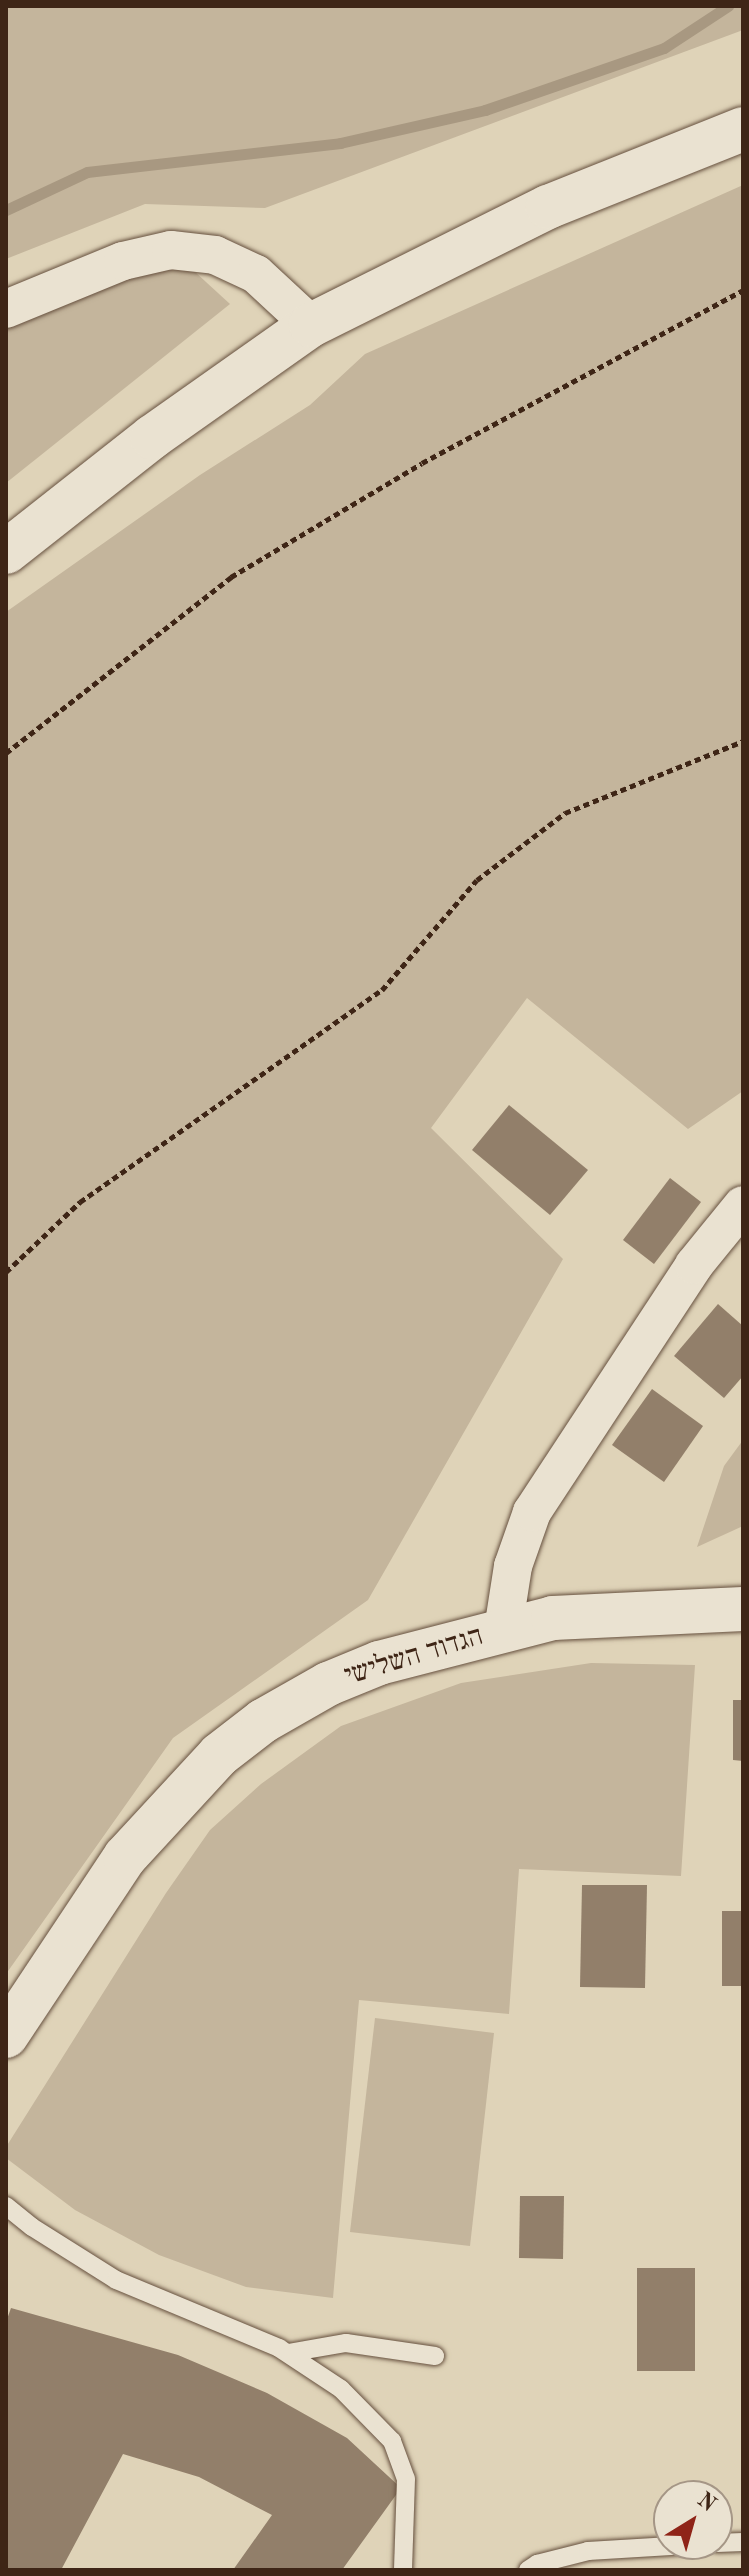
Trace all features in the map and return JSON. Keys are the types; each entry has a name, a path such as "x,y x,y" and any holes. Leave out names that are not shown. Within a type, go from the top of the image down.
{"street":[{"path":"6,552 152,437 311,325 548,207 743,129"},
{"path":"6,309 123,261 171,250 215,255 256,274 311,325"},
{"path":"503,1630 513,1566 532,1512 694,1265 743,1205"},
{"name":"הגדוד השלישי","path":"6,2036 125,1857 219,1755 263,1721 328,1684 379,1663 553,1618 743,1609"}],"lane":[{"path":"6,2206 32,2227 116,2280 288,2353 341,2389 392,2441 406,2479 403,2570"},
{"path":"288,2353 346,2343 435,2356"},
{"path":"528,2570 537,2564 588,2551 653,2547"}],"path":[{"path":"6,753 231,577 422,463 743,290"},
{"path":"6,1272 80,1202 382,990 477,880 565,813 743,741"}],"shaded area":[{"path":"6,6 743,6 743,30 265,208 145,204 6,259"},
{"path":"743,185 743,1091 688,1129 527,998 431,1128 563,1259 368,1600 173,1738 6,1974 6,612 200,475 310,405 365,354"},
{"path":"158,238 230,304 6,483 6,288"},
{"path":"743,1440 743,1526 697,1547 724,1466"},
{"path":"591,1663 695,1665 681,1876 519,1869 509,2014 359,2000 333,2298 246,2287 159,2255 75,2210 6,2158 6,2147 166,1893 210,1830 261,1784 341,1726 461,1683"},
{"path":"375,2018 494,2033 470,2246 350,2232"}],"building":[{"path":"509,1105 588,1170 550,1215 472,1150"},
{"path":"670,1178 701,1202 654,1264 623,1240"},
{"path":"718,1304 743,1326 743,1376 724,1398 674,1356"},
{"path":"652,1389 703,1426 664,1482 612,1445"},
{"path":"733,1700 743,1700 743,1761 733,1760"},
{"path":"582,1885 647,1885 645,1988 580,1987"},
{"path":"722,1911 743,1911 743,1986 722,1986"},
{"path":"520,2196 564,2196 563,2259 519,2258"},
{"path":"637,2268 695,2268 695,2371 637,2371"},
{"path":"11,2308 178,2355 267,2393 347,2438 401,2488 342,2570 233,2570 272,2515 199,2477 123,2454 61,2570 6,2570 6,2322"}],"waterway":[{"path":"6,210 87,172 340,143 485,110 664,48 728,6"}]}
